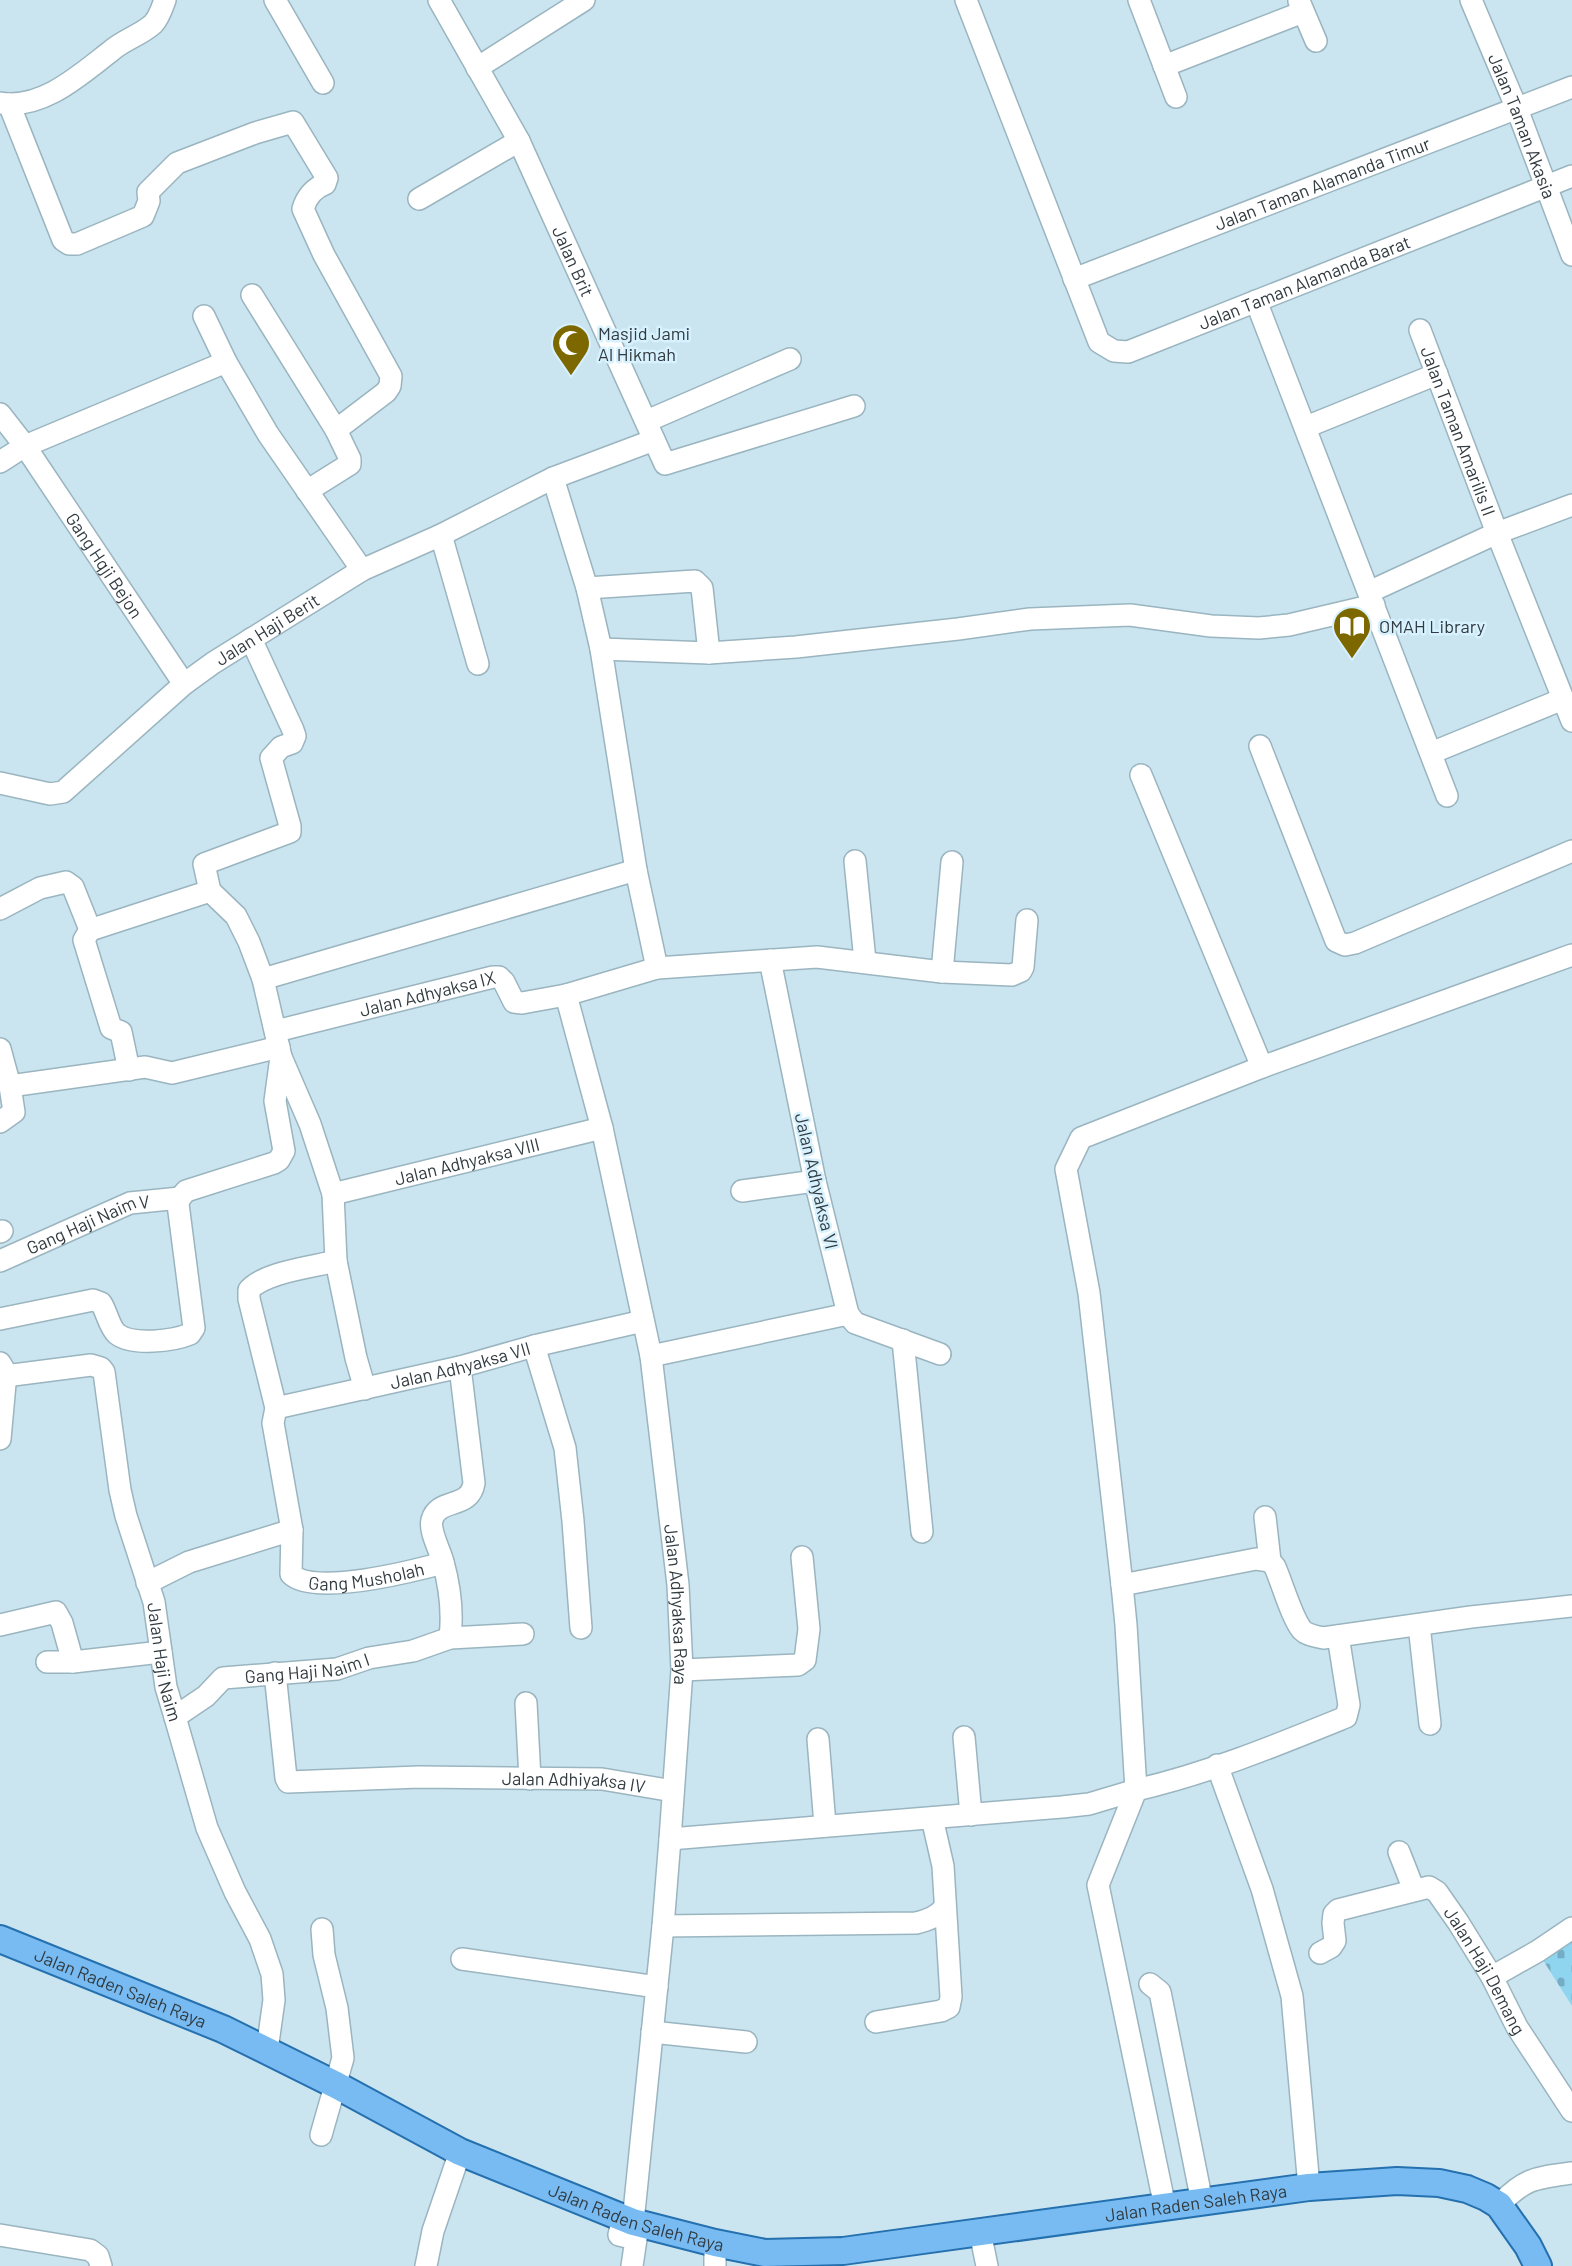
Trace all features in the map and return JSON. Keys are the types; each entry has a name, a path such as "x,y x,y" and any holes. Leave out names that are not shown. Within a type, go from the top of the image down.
{"main road":[{"name":"Jalan Raden Saleh Raya","path":"0,1939 223,2029 336,2085 460,2152 715,2255 843,2251 1309,2187 1397,2181 1439,2183 1467,2189 1499,2206 1528,2246 1538,2266"}],"street":[{"path":"165,0 154,23 111,50 80,75 37,100 4,104 63,240 69,244 77,244 143,216 149,201 148,192 177,163 255,133 293,122 327,178 325,184 318,186 305,202 303,209 324,255 391,376 390,386 380,399 335,430"},
{"path":"275,0 323,82"},
{"name":"Jalan Brit","path":"439,0 519,141 663,461 667,463 854,406"},
{"path":"477,68 584,0"},
{"name":"Jalan Taman Alamanda Barat","path":"966,0 1099,342 1114,351 1128,352 1572,176"},
{"path":"1139,0 1175,97"},
{"name":"Jalan Taman Akasia","path":"1471,0 1517,109 1572,255"},
{"path":"1164,66 1301,6 1316,41"},
{"name":"Jalan Taman Alamanda Timur","path":"1074,279 1572,87"},
{"path":"419,199 519,141"},
{"path":"252,295 350,459 350,464 307,491"},
{"path":"1256,301 1447,796"},
{"path":"204,316 226,362 268,434 362,570"},
{"name":"Jalan Taman Amarilis II","path":"1420,330 1572,721"},
{"name":"Jalan Haji Berit","path":"0,783 50,794 63,792 184,684 362,570 441,535 790,359"},
{"path":"0,462 25,446 226,362"},
{"path":"1306,427 1437,374"},
{"name":"Gang Hqji Bejon","path":"0,414 25,446 184,684"},
{"path":"553,478 587,587 601,649 636,870 657,968"},
{"path":"601,649 709,653 796,647 1030,618 1130,615 1259,628 1289,625 1371,598 1497,533 1572,505"},
{"path":"441,535 478,664"},
{"path":"587,587 695,581 702,588 709,653"},
{"path":"251,639 295,736 292,743 281,747 271,758 290,832 204,864 210,891 236,916 250,942 263,979 279,1045 310,1124 333,1194 336,1261 365,1389"},
{"path":"1431,753 1563,699"},
{"path":"1260,746 1336,941 1345,945 1356,943 1572,851"},
{"path":"1141,775 1262,1067"},
{"path":"855,861 866,961"},
{"path":"943,972 952,862"},
{"path":"263,979 636,870"},
{"path":"0,909 40,888 66,882 73,887 91,928"},
{"path":"128,1070 121,1032 111,1028 85,940 91,928 210,891"},
{"path":"566,995 657,968 817,957 943,972 1017,974 1023,967 1027,920"},
{"path":"1165,2207 1098,1885 1136,1790 1122,1585 1089,1293 1066,1169 1081,1138 1262,1067 1572,955"},
{"name":"Jalan Adhyaksa VI","path":"769,960 815,1181 848,1314"},
{"name":"Jalan Adhyaksa IX","path":"279,1045 493,977 499,977 504,982 514,1002 566,995"},
{"name":"Jalan Adhyaksa Raya","path":"566,995 602,1128 651,1356 678,1585 681,1670 670,1839 657,1987 628,2220"},
{"path":"10,1086 145,1067 172,1073 279,1045"},
{"path":"0,1320 93,1300 101,1303 117,1334 125,1337 156,1342 190,1334 194,1328 178,1205 180,1198 186,1191 274,1163 282,1156 284,1151 275,1101 279,1045"},
{"path":"0,1049 14,1112 0,1122"},
{"name":"Jalan Adhyaksa VIII","path":"333,1194 602,1128"},
{"path":"742,1191 815,1181"},
{"name":"Gang Haji Naim V","path":"0,1261 130,1203 180,1198"},
{"path":"147,1583 188,1562 292,1530 273,1423 276,1408 249,1290 254,1284 277,1275 336,1261"},
{"path":"651,1356 848,1314 855,1323 940,1354"},
{"name":"Jalan Adhyaksa VII","path":"276,1408 460,1367 534,1346 643,1321"},
{"path":"903,1340 922,1532"},
{"path":"534,1346 565,1448 581,1628"},
{"name":"Jalan Haji Naim","path":"3,1368 13,1375 92,1365 104,1372 120,1490 154,1602 166,1687 174,1717 207,1828 267,1957 272,1974 274,2000 267,2050"},
{"path":"450,1638 452,1620 443,1563 431,1524 433,1516 447,1504 463,1501 473,1491 460,1367"},
{"path":"0,1439 3,1368"},
{"path":"1265,1517 1270,1561 1303,1631 1310,1635 1323,1638 1572,1606"},
{"name":"Gang Musholah","path":"292,1530 292,1577 323,1585 391,1576 443,1563"},
{"path":"681,1670 798,1665 805,1660 809,1629 802,1557"},
{"path":"1122,1585 1256,1559 1270,1561"},
{"path":"0,1625 56,1612 62,1623 73,1662"},
{"path":"1419,1625 1430,1724"},
{"name":"Gang Haji Naim I","path":"174,1717 206,1696 223,1678 337,1669 369,1658 413,1651 450,1638 523,1634"},
{"path":"670,1839 1089,1804 1170,1782 1243,1759 1346,1717 1349,1705 1338,1636"},
{"path":"47,1662 73,1662 162,1652"},
{"name":"Jalan Adhiyaksa IV","path":"275,1673 288,1782 419,1777 602,1779 673,1791"},
{"path":"526,1703 530,1779"},
{"path":"964,1737 971,1815"},
{"path":"818,1739 825,1825"},
{"path":"1217,1765 1262,1889 1292,1996 1309,2187"},
{"path":"876,2022 941,2011 949,2007 951,1997 943,1866 932,1818"},
{"path":"1320,1953 1331,1947 1335,1941 1333,1923 1334,1914 1338,1910 1414,1890 1399,1852"},
{"name":"Jalan Haji Demang","path":"1414,1890 1429,1887 1437,1892 1492,1977 1517,2027 1572,2111"},
{"path":"663,1926 916,1923 939,1914 945,1906"},
{"path":"1492,1977 1572,1928"},
{"path":"321,2135 342,2058 337,2008 324,1955 322,1929"},
{"path":"462,1959 657,1987"},
{"path":"1150,1983 1160,1992 1202,2202"},
{"path":"652,2032 746,2042"},
{"path":"426,2266 433,2231 460,2152"},
{"path":"1499,2206 1527,2181 1572,2173"},
{"path":"628,2220 619,2235 636,2239 632,2266"},
{"path":"980,2232 987,2266"},
{"path":"0,2235 90,2250 98,2256 101,2266"}],"green space":[{"path":"1572,1935 1572,2006 1541,1957"}],"place":[{"name":"Masjid Jami Al Hikmah","path":"571,377"},
{"name":"OMAH Library","path":"1352,660"}]}
